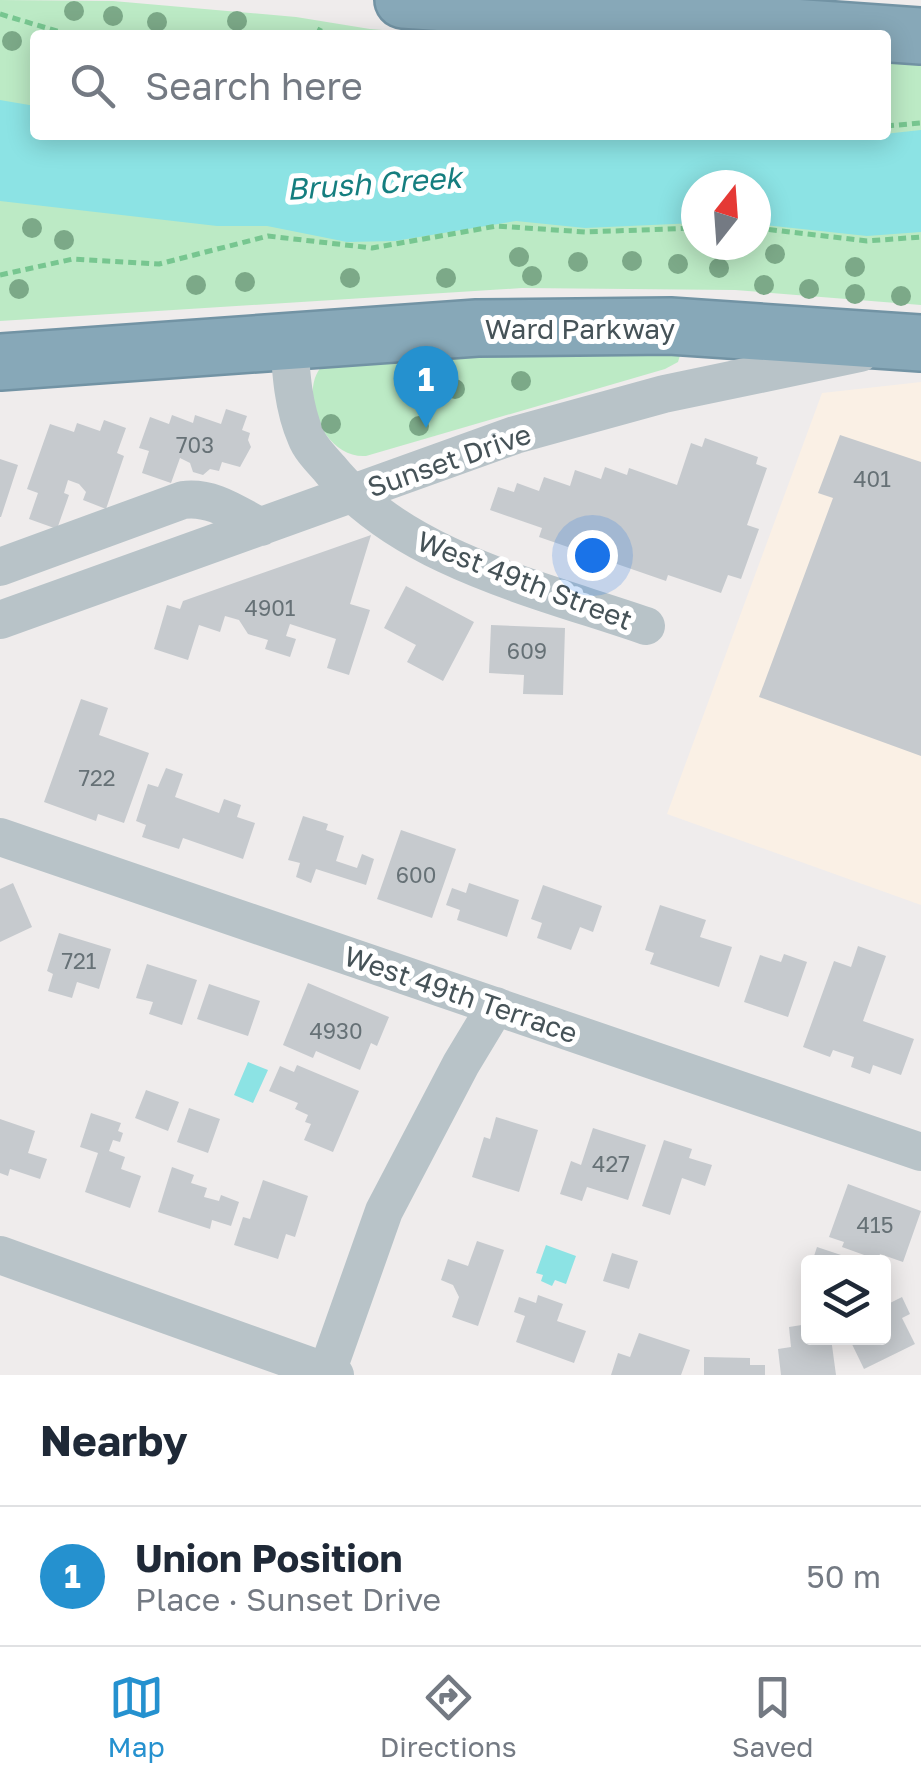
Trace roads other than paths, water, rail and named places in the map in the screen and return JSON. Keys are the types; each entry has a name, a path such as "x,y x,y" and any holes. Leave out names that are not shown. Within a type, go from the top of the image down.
{"highway":[{"path":"403,0 690,10 906,24"},
{"name":"Ward Parkway","path":"0,362 477,328 670,326 916,343"}],"street":[{"name":"West 49th Street","path":"289,340 291,385 306,440 350,495 410,537 503,577 646,626"},
{"name":"Sunset Drive","path":"0,620 516,435 664,394 916,343"},
{"path":"0,567 183,500 209,501 261,527"},
{"name":"West 49th Terrace","path":"0,837 921,1152"},
{"path":"0,1255 331,1374 384,1211 496,1006"}],"water":[{"name":"Brush Creek","path":"0,100 30,105 30,140 891,140 891,133 921,130 921,232 867,236 771,226 771,170 681,170 681,224 585,228 516,221 395,241 347,242 267,226 217,226 0,201"},
{"path":"248,1062 268,1070 253,1103 234,1095"},
{"path":"546,1245 576,1256 566,1284 555,1280 552,1286 541,1281 543,1275 536,1273"}],"place":[{"name":"Union Position","path":"426,428"}]}
